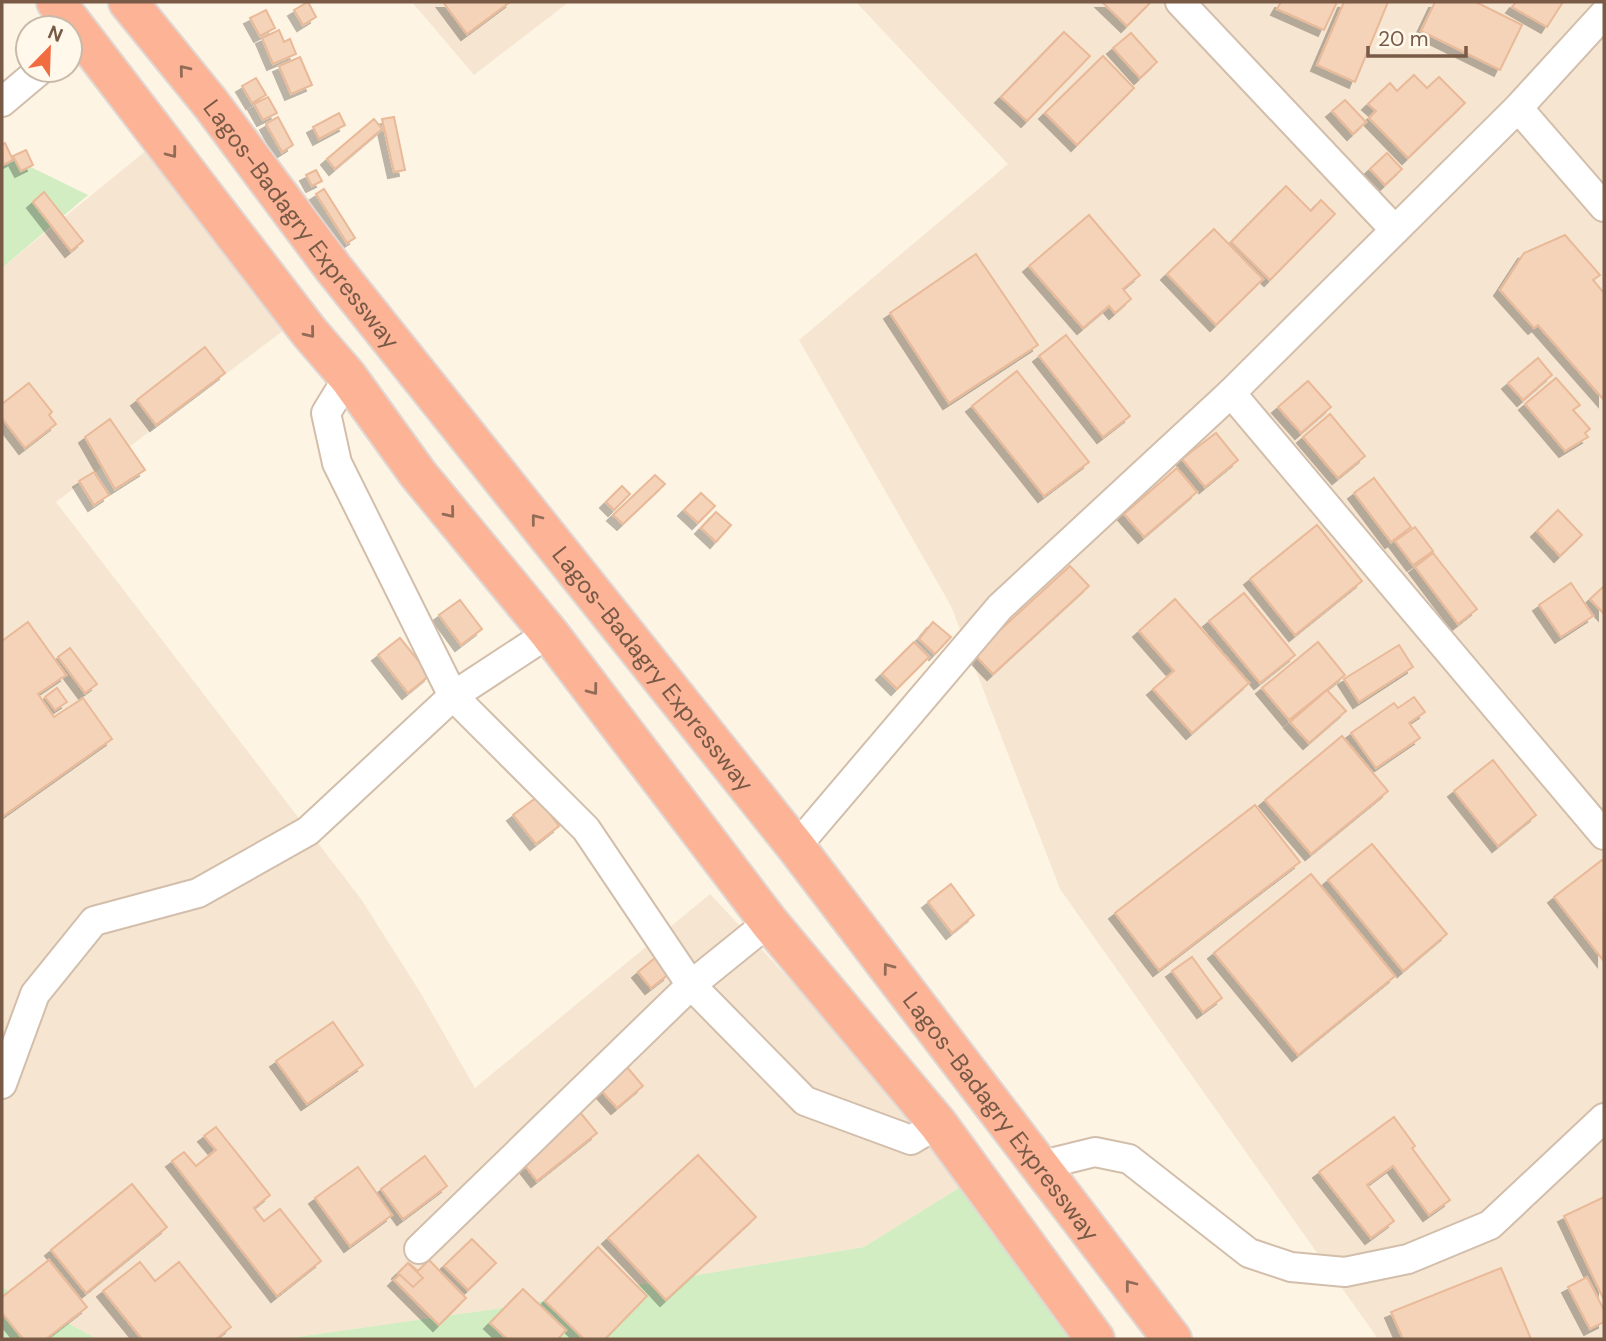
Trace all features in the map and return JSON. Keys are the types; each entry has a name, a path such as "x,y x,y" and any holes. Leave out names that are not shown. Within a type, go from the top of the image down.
{"highway":[{"name":"Lagos-Badagry Expressway","path":"128,2 211,104 334,269 796,847 1172,1339"},
{"path":"84,49 348,377 418,474 549,633 769,922 938,1124 1095,1339"}],"street":[{"path":"1180,2 1395,230"},
{"path":"796,847 1000,607 1231,393 1518,108 1604,14"},
{"path":"2,102 23,84"},
{"path":"1518,108 1604,207"},
{"path":"348,377 326,413 337,463 453,696 586,829 691,985 805,1101 911,1140 938,1124"},
{"path":"1231,393 1604,835"},
{"path":"2,1084 35,994 94,921 198,892 308,831 453,696 549,633"},
{"path":"419,1249 691,985 769,922"},
{"path":"1038,1166 1095,1152 1129,1159 1249,1252 1291,1267 1345,1272 1408,1259 1490,1225 1604,1118"}],"shaded area":[{"path":"412,2 569,2 474,75"},
{"path":"856,2 1604,2 1604,1339 1378,1339 1060,889 951,606 799,340 1008,164"},
{"path":"148,149 300,318 56,502 361,899 420,992 475,1088 710,894 975,1178 864,1247 495,1309 283,1339 97,1339 2,1287 2,268"}],"green space":[{"path":"2,153 88,195 2,268"},
{"path":"975,1178 1076,1339 283,1339 495,1309 864,1247"},
{"path":"2,1287 97,1339 2,1339"}],"building":[{"path":"308,2 316,17 303,25 294,10"},
{"path":"443,2 510,2 467,34"},
{"path":"1102,2 1151,2 1127,26"},
{"path":"1281,2 1337,2 1324,30 1277,9"},
{"path":"1344,2 1388,2 1355,82 1317,65"},
{"path":"1435,2 1476,2 1522,25 1500,70 1421,31"},
{"path":"1516,2 1563,2 1547,27 1512,7"},
{"path":"266,10 275,28 260,36 250,18"},
{"path":"279,30 284,42 290,39 296,54 273,64 262,38"},
{"path":"1064,32 1090,56 1027,121 1001,97"},
{"path":"1131,33 1157,62 1140,78 1113,48"},
{"path":"1103,56 1134,88 1077,145 1045,113"},
{"path":"300,57 312,85 291,94 279,66"},
{"path":"1414,75 1427,88 1439,77 1465,103 1408,158 1369,118 1376,111 1368,104 1390,83 1397,91"},
{"path":"256,78 266,95 252,103 242,86"},
{"path":"268,97 277,113 263,120 254,104"},
{"path":"1345,100 1366,122 1353,134 1332,111"},
{"path":"339,113 345,125 319,139 313,127"},
{"path":"278,117 293,145 282,152 266,124"},
{"path":"394,117 405,170 394,172 382,119"},
{"path":"374,119 382,129 335,169 327,159"},
{"path":"5,143 13,160 3,165 2,145"},
{"path":"26,150 33,165 21,171 13,156"},
{"path":"1387,153 1402,169 1385,185 1370,169"},
{"path":"316,170 322,181 312,186 306,175"},
{"path":"1286,186 1311,211 1321,200 1335,214 1270,280 1231,242"},
{"path":"324,189 355,238 347,243 316,194"},
{"path":"44,192 83,241 71,251 33,202"},
{"path":"1089,215 1140,275 1123,289 1131,299 1115,313 1109,306 1083,328 1029,266"},
{"path":"1214,229 1263,279 1216,325 1167,274"},
{"path":"1565,235 1600,275 1593,280 1604,293 1604,400 1538,325 1534,328 1500,290 1524,253"},
{"path":"976,254 1038,345 949,403 890,313"},
{"path":"1066,335 1130,416 1103,437 1039,356"},
{"path":"205,347 225,373 156,425 137,400"},
{"path":"1538,358 1552,375 1523,400 1508,383"},
{"path":"1017,371 1089,462 1044,496 972,406"},
{"path":"1556,378 1580,405 1573,410 1590,429 1585,433 1588,437 1565,451 1525,404"},
{"path":"1308,381 1331,407 1301,433 1278,407"},
{"path":"29,383 52,412 49,415 56,424 25,448 2,418 2,404"},
{"path":"1330,414 1365,456 1338,478 1303,437"},
{"path":"110,419 145,470 115,489 85,437"},
{"path":"1216,433 1238,460 1205,487 1182,459"},
{"path":"1177,468 1197,492 1144,537 1124,514"},
{"path":"94,472 109,495 94,505 79,481"},
{"path":"655,475 665,484 623,524 613,515"},
{"path":"1374,478 1411,527 1391,542 1354,493"},
{"path":"622,486 630,494 614,510 606,502"},
{"path":"701,493 715,506 698,523 684,510"},
{"path":"1558,510 1582,535 1560,556 1537,531"},
{"path":"716,512 731,525 716,542 701,528"},
{"path":"1317,525 1362,581 1295,635 1250,579"},
{"path":"1415,527 1433,551 1413,565 1395,541"},
{"path":"1433,553 1477,609 1458,624 1415,567"},
{"path":"1070,566 1089,586 993,674 974,654"},
{"path":"1571,583 1593,616 1561,637 1539,605"},
{"path":"1604,586 1604,614 1590,599"},
{"path":"1244,593 1295,655 1260,683 1209,621"},
{"path":"1175,599 1249,683 1192,733 1153,689 1174,671 1139,631"},
{"path":"460,600 482,629 461,645 439,615"},
{"path":"28,622 66,675 38,694 54,717 83,698 112,739 2,817 2,641"},
{"path":"933,622 951,637 935,654 919,639"},
{"path":"400,638 430,675 408,693 378,655"},
{"path":"914,642 929,657 897,689 882,674"},
{"path":"1318,642 1345,675 1289,720 1262,688"},
{"path":"1399,645 1413,667 1359,702 1344,679"},
{"path":"70,648 97,684 85,693 58,657"},
{"path":"57,688 67,702 55,710 45,697"},
{"path":"1327,690 1346,711 1309,743 1290,722"},
{"path":"1414,697 1425,712 1409,723 1420,738 1376,768 1351,733 1394,703 1398,708"},
{"path":"1342,736 1388,791 1311,854 1265,800"},
{"path":"1493,760 1536,815 1498,846 1454,791"},
{"path":"537,797 559,826 536,844 513,815"},
{"path":"1255,805 1300,862 1159,970 1115,913"},
{"path":"1372,844 1447,934 1403,971 1328,880"},
{"path":"1602,860 1604,863 1603,960 1554,897"},
{"path":"1311,874 1395,976 1298,1055 1214,953"},
{"path":"951,884 974,915 952,933 928,902"},
{"path":"1192,957 1222,998 1203,1012 1172,971"},
{"path":"655,958 669,974 651,988 638,972"},
{"path":"333,1022 363,1065 307,1104 276,1061"},
{"path":"626,1066 643,1086 617,1108 600,1089"},
{"path":"579,1111 597,1133 537,1181 519,1158"},
{"path":"1394,1117 1415,1146 1412,1148 1450,1200 1429,1215 1393,1166 1367,1185 1394,1221 1371,1238 1319,1172"},
{"path":"216,1127 270,1195 254,1208 264,1221 280,1209 321,1261 277,1296 172,1161 184,1152 196,1166 216,1150 204,1136"},
{"path":"698,1155 756,1217 666,1300 608,1238"},
{"path":"425,1156 447,1186 403,1219 381,1189"},
{"path":"358,1167 392,1215 350,1246 315,1198"},
{"path":"132,1184 167,1227 86,1293 51,1250"},
{"path":"1604,1197 1604,1300 1564,1216"},
{"path":"472,1239 496,1263 468,1290 444,1266"},
{"path":"598,1247 647,1296 605,1339 584,1339 545,1301"},
{"path":"49,1260 87,1307 46,1339 23,1339 2,1313 2,1297"},
{"path":"429,1260 466,1298 439,1325 394,1280 410,1264 418,1271"},
{"path":"140,1262 155,1281 179,1262 231,1327 216,1339 142,1339 103,1291"},
{"path":"408,1263 423,1278 413,1287 398,1273"},
{"path":"1501,1268 1531,1339 1403,1339 1391,1312"},
{"path":"1587,1277 1604,1310 1604,1322 1590,1329 1568,1287"},
{"path":"523,1289 566,1330 558,1339 507,1339 490,1323"}]}
